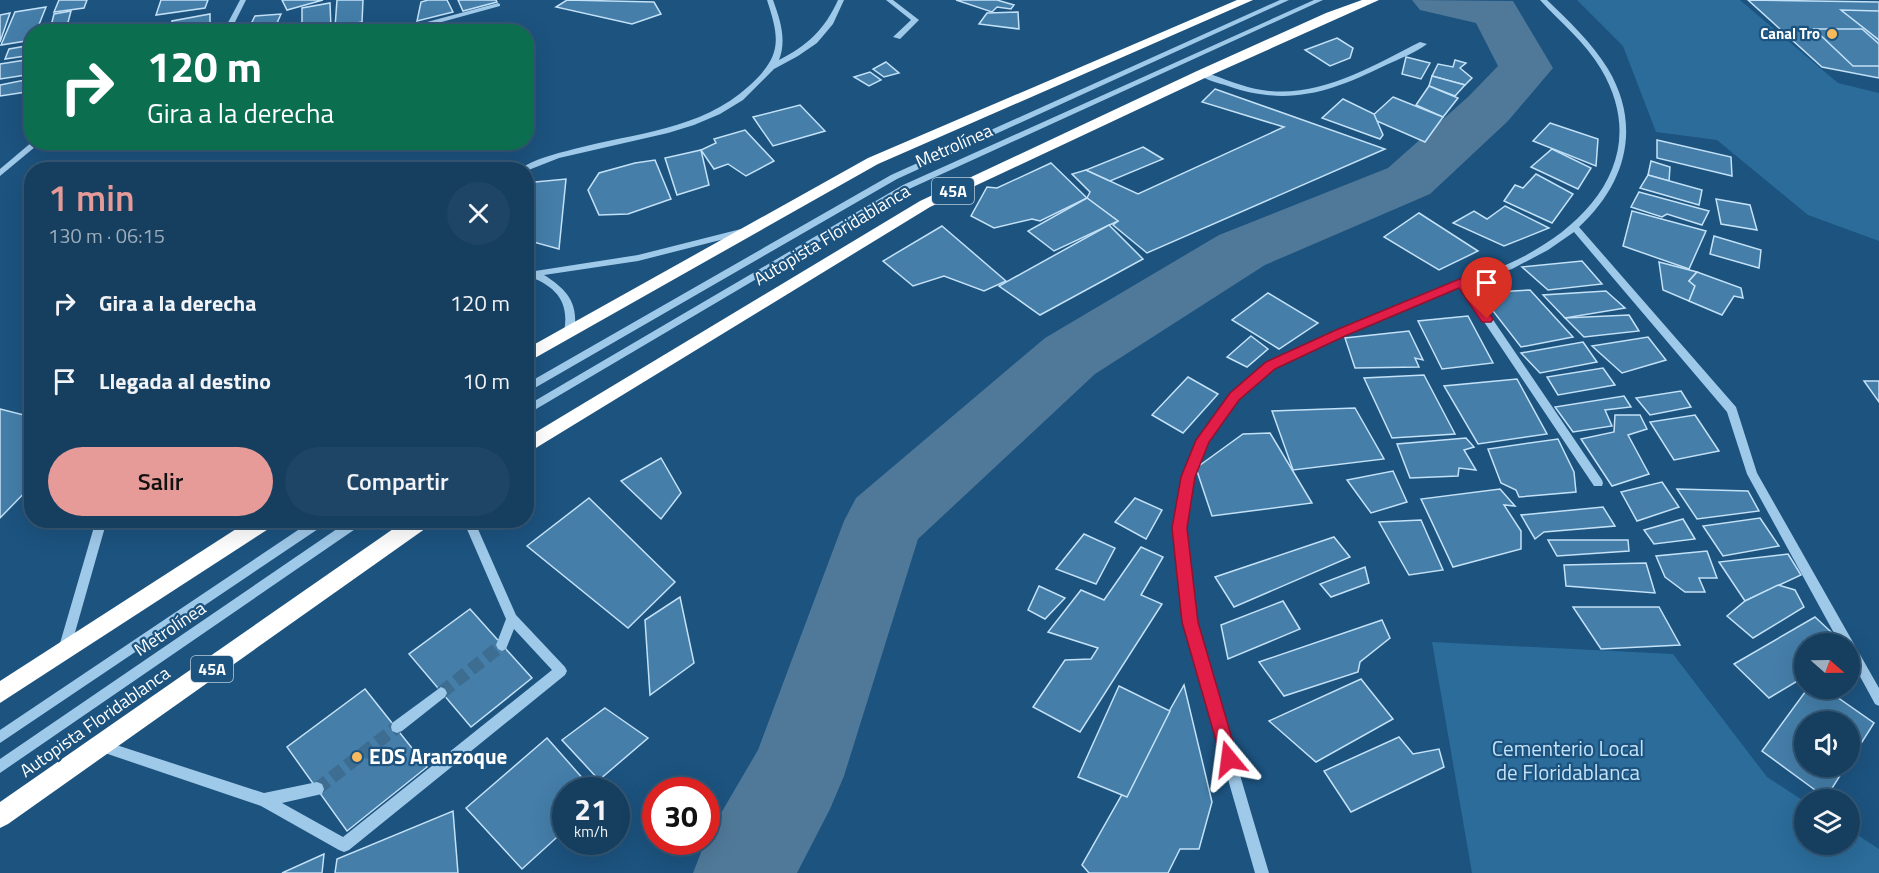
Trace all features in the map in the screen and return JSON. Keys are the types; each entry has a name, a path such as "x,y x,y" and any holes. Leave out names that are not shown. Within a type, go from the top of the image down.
{"highway":[{"path":"534,352 873,161 1247,0"},
{"name":"Autopista Floridablanca","path":"534,442 925,204 1202,74 1330,16 1372,0"},
{"path":"0,693 254,528"},
{"name":"Autopista Floridablanca","path":"0,816 411,528"}],"street":[{"path":"230,24 243,0"},
{"path":"534,165 555,156 682,126 718,111 749,92 772,67 778,53 779,37 770,0"},
{"path":"772,67 795,56 817,40 834,21 841,0"},
{"path":"890,0 915,20 897,37"},
{"name":"Metrolínea","path":"534,383 894,177 1286,0"},
{"name":"Metrolínea","path":"534,406 906,187 1320,0"},
{"path":"1262,873 1190,622 1180,528 1188,477 1203,440 1235,396 1271,366 1340,333 1462,282 1506,268 1544,249 1575,228 1600,201 1617,172 1624,142 1622,112 1613,82 1596,54 1574,27 1545,1"},
{"path":"427,24 498,5"},
{"path":"1202,74 1237,86 1274,94 1313,91 1341,83 1423,44"},
{"path":"0,173 27,150"},
{"path":"1575,228 1732,410 1752,474 1841,633"},
{"path":"534,272 580,269 638,258 750,230"},
{"path":"534,275 562,294 571,311 569,332"},
{"path":"1462,282 1598,483"},
{"path":"62,654 100,528"},
{"name":"Metrolínea","path":"0,737 311,528"},
{"name":"Metrolínea","path":"0,767 348,528"},
{"path":"101,746 264,800 344,845 561,671 512,619 472,528"},
{"path":"502,645 512,619"},
{"path":"1860,665 1879,700"},
{"path":"397,727 441,693"},
{"path":"264,800 316,789"}],"green space":[{"path":"1577,0 1740,0 1838,83 1879,93 1879,241 1808,215 1717,140 1656,132 1623,46"},
{"name":"Cementerio Local de Floridablanca","path":"1432,642 1673,654 1767,777 1794,795 1794,855 1860,855 1860,837 1879,849 1879,873 1472,873"}],"building":[{"path":"59,0 87,0 84,8 54,12"},
{"path":"161,0 208,0 205,8 156,15"},
{"path":"282,0 323,0 287,10"},
{"path":"337,0 363,0 362,22 335,24"},
{"path":"447,0 453,12 417,21 421,2"},
{"path":"458,0 496,0 497,2 463,11"},
{"path":"567,0 654,2 661,14 632,24 556,7"},
{"path":"956,0 997,0 1014,5 1011,9 997,7 992,12"},
{"name":"Canal Tro","path":"1748,0 1879,2 1879,78 1822,67"},
{"path":"330,3 331,24 302,24 302,8"},
{"path":"46,7 39,24 24,24 24,41 1,45 15,12"},
{"path":"1841,10 1879,11 1879,40"},
{"path":"71,11 68,24 52,24 54,14"},
{"path":"1018,12 1019,29 979,24 987,13"},
{"path":"10,13 0,42 0,15"},
{"path":"210,14 210,24 172,24 172,21"},
{"path":"281,14 277,24 251,24 255,16"},
{"path":"1814,29 1862,29 1879,44 1879,66 1853,66"},
{"path":"1337,38 1353,48 1350,58 1330,66 1305,50"},
{"path":"24,46 24,56 5,59 9,49"},
{"path":"1406,57 1430,63 1421,79 1402,74"},
{"path":"24,60 24,75 0,79 0,64"},
{"path":"1455,60 1466,63 1460,68 1472,78 1465,85 1432,76 1438,64 1453,67"},
{"path":"886,62 899,73 884,77 873,69"},
{"path":"870,72 881,80 869,86 854,77"},
{"path":"1432,76 1465,85 1455,96 1429,86"},
{"path":"24,80 24,92 0,96 0,85"},
{"path":"1429,86 1458,98 1443,117 1416,105"},
{"path":"1215,89 1385,149 1147,253 1113,225 1118,221 1087,198 1090,192 1072,174 1086,170 1138,194 1284,127 1202,102"},
{"path":"1393,97 1443,117 1425,142 1370,118"},
{"path":"1343,99 1374,114 1383,135 1380,139 1322,118"},
{"path":"800,105 825,131 773,146 753,117"},
{"path":"1550,123 1598,139 1596,166 1533,141"},
{"path":"745,130 774,161 746,176 728,164 714,169 701,150 716,143 714,139"},
{"path":"1657,140 1731,157 1732,176 1657,158"},
{"path":"1143,147 1163,159 1110,181 1086,170"},
{"path":"1552,149 1591,168 1578,189 1531,167"},
{"path":"701,150 709,185 677,195 665,158"},
{"path":"655,160 671,199 628,214 599,215 588,190 599,173"},
{"path":"1651,161 1670,167 1669,181 1648,175"},
{"path":"1051,163 1087,198 1040,221 1032,219 994,228 971,216 987,187 997,188"},
{"path":"1536,174 1573,194 1552,223 1504,201 1515,185 1523,188"},
{"path":"1648,175 1702,190 1699,205 1640,188"},
{"path":"566,179 559,249 534,242 535,182"},
{"path":"1639,192 1709,211 1702,225 1667,214 1662,217 1631,207"},
{"path":"1087,198 1118,221 1054,251 1028,231"},
{"path":"1716,199 1750,205 1757,230 1721,224"},
{"path":"1505,206 1549,228 1504,246 1453,223 1474,211 1487,219"},
{"path":"1632,211 1706,231 1689,269 1623,246"},
{"path":"1419,213 1478,251 1439,270 1384,237"},
{"path":"1109,225 1143,259 1040,315 999,286"},
{"path":"942,226 1006,281 984,291 944,276 913,286 883,261"},
{"path":"1714,236 1761,250 1759,268 1710,254"},
{"path":"1582,261 1602,284 1548,290 1522,267"},
{"path":"1659,262 1697,272 1689,281 1695,286 1689,301 1663,290"},
{"path":"1697,272 1741,288 1743,298 1734,296 1722,315 1689,301 1695,286 1689,281"},
{"path":"1530,290 1573,337 1521,347 1479,293"},
{"path":"1606,291 1625,308 1565,318 1543,295"},
{"path":"1268,293 1318,323 1279,349 1232,320"},
{"path":"1629,315 1639,331 1584,337 1565,318"},
{"path":"1468,316 1493,363 1442,369 1418,321"},
{"path":"1409,331 1423,360 1415,358 1419,367 1355,368 1345,338"},
{"path":"1251,336 1268,349 1247,367 1227,357"},
{"path":"1648,337 1666,360 1622,373 1592,346"},
{"path":"1583,342 1597,362 1540,373 1521,353"},
{"path":"1603,368 1615,385 1558,395 1547,377"},
{"path":"1424,375 1455,434 1392,438 1364,378"},
{"path":"1188,377 1218,394 1183,433 1152,415"},
{"path":"1517,379 1547,434 1478,444 1444,386"},
{"path":"1864,381 1879,381 1879,402"},
{"path":"1681,391 1691,407 1650,415 1636,398"},
{"path":"1624,396 1631,407 1605,410 1612,426 1573,432 1555,407"},
{"path":"1355,408 1384,459 1293,470 1272,411"},
{"path":"0,409 24,415 24,493 0,518"},
{"path":"1615,415 1640,415 1647,429 1628,435 1649,474 1612,486 1581,439 1614,432"},
{"path":"1695,415 1719,451 1674,460 1650,422"},
{"path":"1270,433 1312,503 1212,516 1196,468 1243,434"},
{"path":"1466,438 1474,447 1464,450 1476,470 1459,468 1458,476 1410,478 1397,444"},
{"path":"1558,439 1574,472 1576,492 1519,497 1516,490 1501,483 1488,449"},
{"path":"661,458 681,493 661,519 621,481"},
{"path":"1393,471 1407,502 1371,513 1347,480"},
{"path":"1662,482 1679,507 1637,521 1621,492"},
{"path":"1500,489 1515,506 1504,505 1521,531 1521,549 1453,567 1421,499"},
{"path":"1677,489 1748,491 1759,511 1697,519"},
{"path":"589,498 675,582 628,628 527,546"},
{"path":"1135,498 1162,510 1146,539 1115,522"},
{"path":"1603,507 1615,526 1544,532 1535,539 1521,515"},
{"path":"1760,518 1779,546 1723,556 1703,526"},
{"path":"1683,519 1695,539 1654,544 1644,530"},
{"path":"1421,520 1443,570 1409,575 1379,522"},
{"path":"1084,534 1115,548 1096,584 1056,569"},
{"path":"1334,537 1350,557 1234,607 1215,577"},
{"path":"1548,540 1628,540 1629,551 1557,556"},
{"path":"1141,547 1163,557 1141,595 1162,604 1080,732 1033,707 1065,660 1091,659 1098,648 1048,632 1081,590 1104,600"},
{"path":"1707,551 1717,578 1699,578 1705,592 1685,592 1665,577 1656,556"},
{"path":"1788,554 1801,575 1745,601 1719,562"},
{"path":"1646,563 1655,593 1566,586 1564,565"},
{"path":"1365,567 1369,583 1331,597 1320,584"},
{"path":"1778,585 1795,590 1804,607 1753,638 1727,616 1745,601"},
{"path":"1039,586 1065,598 1045,619 1028,610"},
{"path":"680,597 694,663 650,695 645,620"},
{"path":"1283,601 1300,629 1228,659 1221,625"},
{"path":"1573,607 1659,607 1680,645 1601,649"},
{"name":"EDS Aranzoque","path":"470,609 532,678 471,727 409,654"},
{"path":"1815,617 1832,633 1794,633 1794,683 1769,698 1734,664"},
{"path":"1382,620 1390,638 1360,662 1358,672 1284,696 1259,662"},
{"path":"1361,679 1393,719 1316,762 1269,721"},
{"path":"1184,685 1212,802 1199,849 1180,849 1168,873 1089,873 1082,865"},
{"path":"1119,686 1170,711 1127,797 1078,777"},
{"name":"EDS Aranzoque","path":"365,689 427,767 347,831 287,747"},
{"path":"1800,699 1840,699 1857,711 1794,711 1794,774 1762,751"},
{"path":"605,708 648,738 602,777 596,777 562,740"},
{"path":"1860,713 1874,723 1860,745"},
{"path":"1399,737 1413,754 1439,749 1444,767 1351,812 1324,771"},
{"path":"547,738 582,777 552,777 552,842 522,869 466,808"},
{"path":"1797,777 1839,777 1832,789 1814,789"},
{"path":"453,811 458,873 335,873 337,859"},
{"path":"324,854 322,873 282,873"}],"waterway":[{"path":"743,873 796,776 884,521 1070,356 1242,250 1409,181 1488,109 1526,68 1495,12 1437,0"}],"tunnel":[{"path":"441,693 502,645"},
{"path":"317,789 397,727"}],"place":[{"name":"Canal Tro","path":"1832,34"},
{"name":"EDS Aranzoque","path":"357,757"}],"route":[{"path":"1229,759 1190,622 1180,528 1188,477 1203,440 1235,396 1271,366 1340,333 1462,282 1487,319"}]}
